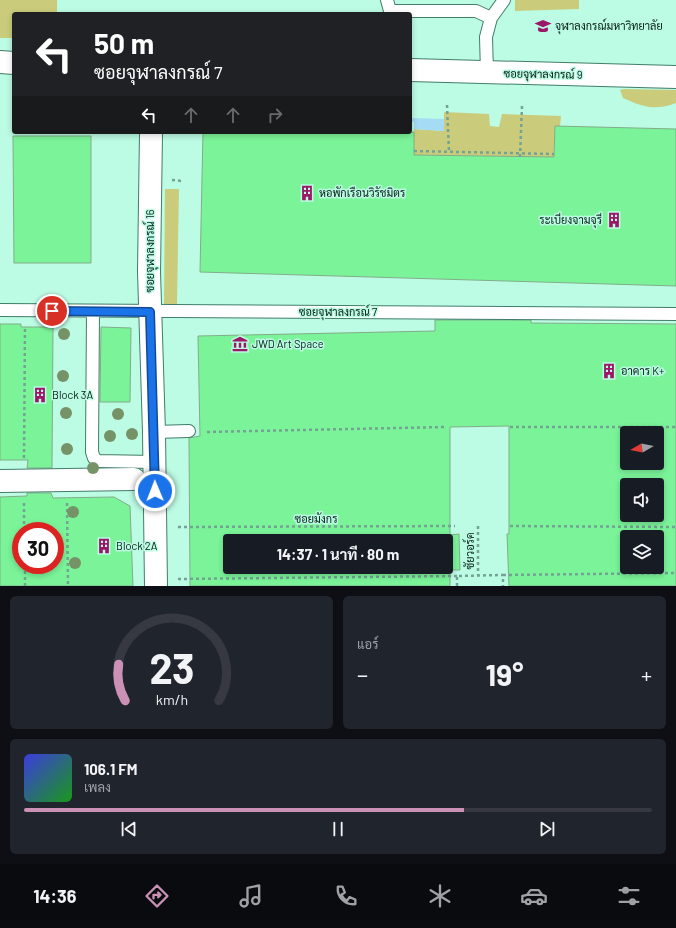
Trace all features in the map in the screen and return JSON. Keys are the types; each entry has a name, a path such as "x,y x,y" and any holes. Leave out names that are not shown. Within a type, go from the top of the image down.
{"street":[{"path":"0,62 12,63"},
{"name":"ซอยจุฬาลงกรณ์ 9","path":"412,70 676,77"},
{"name":"ซอยจุฬาลงกรณ์ 16","path":"151,134 150,312 154,432 156,586"},
{"path":"0,481 134,479"}],"lane":[{"path":"387,0 390,11 476,11 491,18"},
{"path":"487,72 486,37 491,18 504,0"},
{"name":"ซอยจุฬาลงกรณ์ 7","path":"0,310 676,314"},
{"path":"93,311 92,452 94,458 98,461 154,462"},
{"path":"154,432 189,432"}],"path":[{"path":"447,105 449,152"},
{"path":"520,157 522,106"},
{"path":"414,151 554,154"},
{"path":"24,522 25,311"},
{"path":"205,432 446,427"},
{"path":"510,427 676,427"},
{"path":"67,480 68,586"},
{"name":"ซอยมังกร","path":"178,527 455,526"},
{"name":"ซัยวอร์ค","path":"478,526 478,575"},
{"path":"510,526 676,528"},
{"path":"194,527 194,532"},
{"name":"ซัยวอร์ค","path":"457,586 457,576 676,573"},
{"path":"25,574 25,586"},
{"path":"503,575 503,586"},
{"path":"177,579 457,576"}],"green space":[{"path":"0,0 57,0 57,12 12,12 12,38 0,38"},
{"path":"515,0 579,0 579,9 515,11"},
{"path":"620,90 676,90 676,103 662,107 643,106 623,98"},
{"path":"444,112 489,114 490,126 499,127 502,114 561,116 560,126 555,126 554,157 414,155 414,129 444,131"},
{"path":"165,189 179,189 177,304 164,305"}],"water":[{"path":"412,118 444,119 444,131 414,129 414,122 412,122"}],"building":[{"path":"555,126 676,129 676,286 200,272 203,134 412,134 412,132 414,132 414,155 554,157"},
{"path":"13,136 91,136 91,263 14,263"},
{"path":"435,320 531,320 531,323 676,324 676,586 509,586 507,534 509,534 509,426 450,427 450,534 223,534 223,574 450,574 450,586 190,586 189,438 200,436 198,336 435,331"},
{"path":"0,324 21,324 21,327 53,327 52,468 27,468 28,460 0,460"},
{"path":"101,327 131,328 130,402 100,402"},
{"path":"27,493 51,493 53,498 114,497 130,506 133,586 0,586 0,497 27,496"},
{"path":"459,534 460,570 453,570 453,535"}],"place":[{"name":"จุฬาลงกรณ์มหาวิทยาลัย","path":"543,26"},
{"name":"หอพักเรือนวิรัชมิตร","path":"307,193"},
{"name":"ระเบียงจามจุรี","path":"614,220"},
{"name":"JWD Art Space","path":"240,344"},
{"name":"อาคาร K+","path":"609,371"},
{"name":"Block 3A","path":"40,395"},
{"name":"Block 2A","path":"104,546"}],"route":[{"path":"52,311 150,312 155,491"}]}
